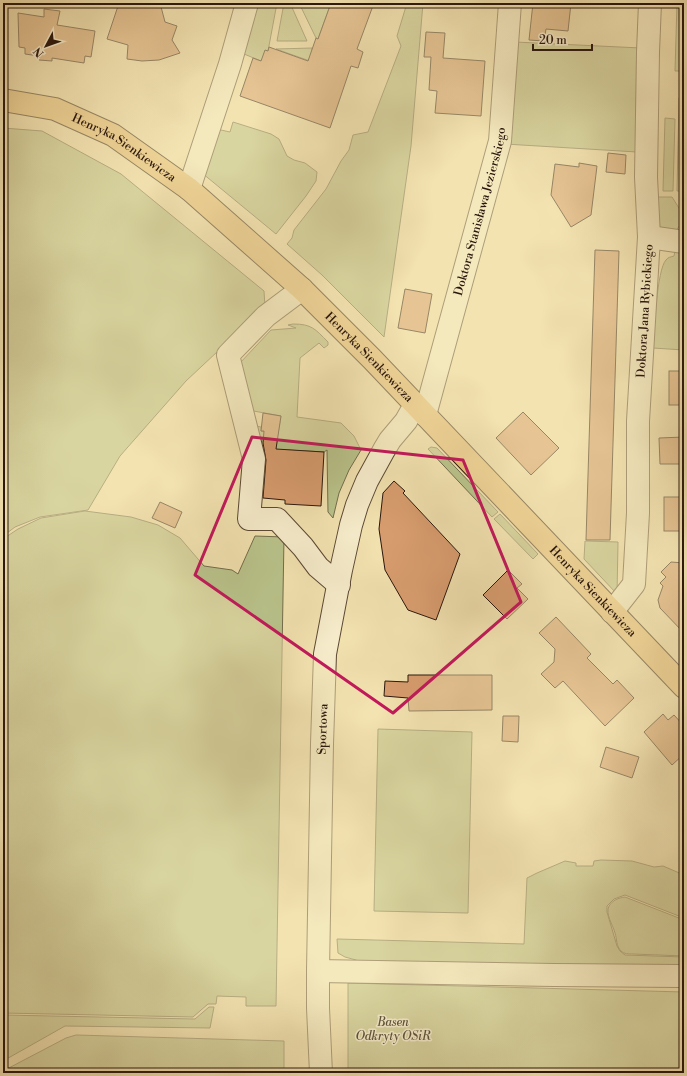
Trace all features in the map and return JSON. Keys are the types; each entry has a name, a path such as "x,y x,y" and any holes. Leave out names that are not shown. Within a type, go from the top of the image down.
{"main road":[{"name":"Henryka Sienkiewicza","path":"3,100 55,109 113,135 189,189 302,289 372,359 684,687"}],"street":[{"path":"189,189 230,64 247,3"},
{"name":"Doktora Stanisława Jezierskiego","path":"420,410 500,142 510,3"},
{"name":"Doktora Jana Rybickiego","path":"612,612 634,584 638,513 638,421 649,237 646,177 650,3"},
{"path":"649,237 684,242"},
{"path":"302,289 266,316 228,355 254,459 249,519 277,519 303,547 318,567 338,586"},
{"name":"Sportowa","path":"321,1073 318,971 322,744 326,654 351,525 367,481 390,440 406,421 420,410"},
{"path":"318,971 682,976"}],"highlighted area":[{"path":"252,437 463,460 521,602 393,713 195,575"}],"green space":[{"path":"252,3 277,3 268,51 261,61 244,54 227,105"},
{"path":"284,3 290,3 307,41 277,41"},
{"path":"299,3 331,3 318,39 316,38"},
{"path":"407,3 423,3 411,146 384,337 322,275 287,244 292,238 294,230 326,189 341,161 349,150 353,135 368,132 401,46 397,36"},
{"path":"677,3 684,3 684,71 675,71"},
{"path":"515,42 641,48 637,152 505,144"},
{"path":"312,48 314,51 310,61 276,49"},
{"path":"684,92 684,191 677,191 679,98"},
{"path":"665,118 675,119 673,191 663,191"},
{"path":"233,122 271,134 279,139 287,156 305,163 317,172 316,181 276,234 202,173 215,131 221,130 230,132"},
{"path":"3,128 42,131 121,174 264,291 265,307 186,381 120,456 88,510 40,517 15,527 3,536"},
{"path":"656,197 672,197 684,216 684,220 674,233 656,229"},
{"path":"675,251 684,253 684,350 653,348 656,302 660,275 666,260 674,256"},
{"path":"288,325 305,325 313,328 328,342 328,345 324,348 319,343 300,358 297,417 341,423 354,436 361,450 349,470 339,493 333,518 328,512 327,450 324,452 287,450 287,455 262,454 250,425 261,427 261,431 278,434 281,416 248,410 239,364 271,330 296,328"},
{"path":"431,447 437,448 498,512 492,517 428,449"},
{"path":"85,511 131,517 158,525 180,538 204,566 232,570 238,574 255,536 284,537 276,1006 246,1006 246,997 217,996 216,1004 208,1004 193,1017 3,1013 3,539 18,529 41,518"},
{"path":"500,514 538,554 533,559 494,519"},
{"path":"585,541 618,542 617,594 584,559"},
{"path":"378,729 472,732 468,913 374,911"},
{"path":"565,861 576,863 576,866 593,866 594,861 632,861 654,867 663,866 684,875 684,918 625,895 614,899 607,906 607,912 617,946 625,955 684,957 684,967 570,964 524,969 368,967 356,960 338,953 337,939 524,944 527,878"},
{"path":"625,897 684,920 684,956 628,954 619,949 608,909 614,901"},
{"name":"Basen Odkryty OSiR","path":"348,983 684,992 684,1073 348,1073"},
{"path":"209,1007 214,1007 210,1028 65,1026 3,1061 3,1015 195,1019"},
{"path":"76,1035 284,1041 284,1073 3,1073 3,1071 66,1038"}],"building":[{"path":"119,3 160,3 165,22 177,26 172,40 180,53 159,60 142,61 127,59 128,45 107,39"},
{"path":"331,3 374,3 357,49 363,52 358,68 351,66 330,128 240,96 253,58 261,61 265,50 268,51 269,47 308,61"},
{"path":"533,3 571,3 568,31 546,29 544,41 529,40"},
{"path":"44,9 60,11 57,25 95,31 91,57 85,56 84,63 52,58 52,61 39,60 39,56 25,54 25,48 19,47 18,13 44,17"},
{"path":"426,32 445,33 443,58 485,61 481,116 435,113 437,91 429,90 431,57 424,57"},
{"path":"608,153 626,155 625,174 606,172"},
{"path":"579,163 597,166 591,215 571,227 551,195 555,164 579,167"},
{"path":"595,250 619,251 610,540 586,540"},
{"path":"405,289 432,294 425,333 398,328"},
{"path":"669,371 684,371 684,405 669,405"},
{"path":"523,412 559,448 531,475 496,438"},
{"path":"263,413 281,416 276,449 324,452 321,506 285,504 285,500 263,498 266,460 263,443 264,431 261,431"},
{"path":"684,437 684,464 660,464 659,438"},
{"path":"394,481 405,491 403,493 460,554 436,620 408,610 385,570 379,529 383,493"},
{"path":"664,497 684,497 684,531 664,531"},
{"path":"160,502 182,512 175,528 152,518"},
{"path":"671,562 684,563 684,633 660,608 658,600 663,586 660,583 666,577 661,572"},
{"path":"508,570 522,584 517,588 528,599 507,619 483,595"},
{"path":"556,617 591,654 587,658 613,684 617,680 634,698 605,726 563,681 555,688 541,674 554,662 555,649 539,633"},
{"path":"408,675 492,675 492,710 409,711 408,698 384,696 385,681 408,682"},
{"path":"663,714 668,720 674,715 684,726 684,754 672,765 644,732"},
{"path":"503,716 519,716 518,742 502,741"},
{"path":"606,747 639,757 632,778 600,767"}]}
